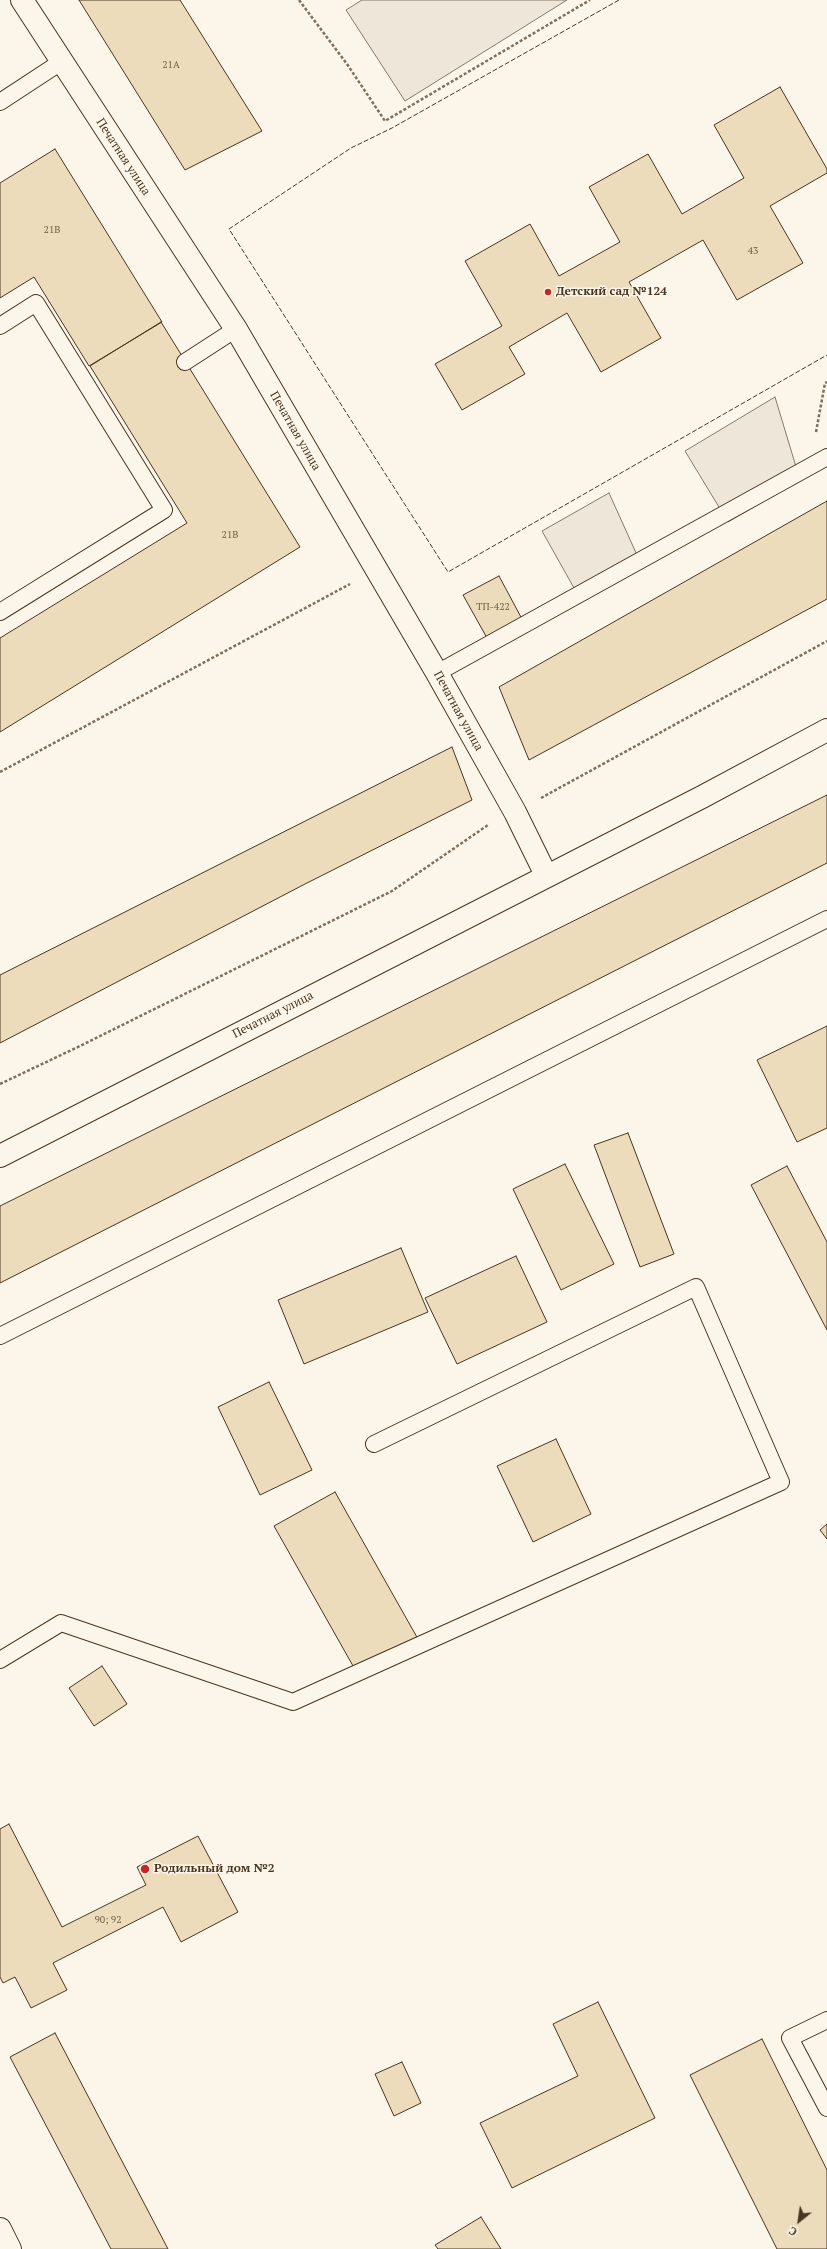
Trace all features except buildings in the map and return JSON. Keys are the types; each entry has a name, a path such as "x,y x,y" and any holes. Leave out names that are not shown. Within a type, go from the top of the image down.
{"street":[{"name":"Печатная улица","path":"22,0 236,329 437,673 515,812 546,875"},
{"name":"Печатная улица","path":"0,1156 827,730"},
{"path":"0,2229 10,2249"}],"lane":[{"path":"0,102 61,62"},
{"path":"0,326 36,303 108,408 164,510 0,612"},
{"path":"185,362 236,329"},
{"path":"437,673 827,457"},
{"path":"0,1336 827,919"},
{"path":"0,1660 61,1623 293,1702 780,1482 696,1287 374,1444"},
{"path":"827,2020 790,2038 827,2108"}],"path":[{"path":"299,0 347,64 385,121 590,0"},
{"path":"809,466 825,383 827,382"},
{"path":"0,772 376,570"},
{"path":"0,1084 80,1046 392,891 480,830 827,640"}],"shaded area":[{"path":"362,0 567,0 405,101 346,10"},
{"path":"775,397 800,480 728,522 685,451"},
{"path":"609,493 637,555 574,588 542,531"}],"fence":[{"path":"619,0 392,128 351,148 229,229 448,572 827,355"}],"place":[{"name":"Детский сад №124","path":"548,292"},
{"name":"Родильный дом №2","path":"145,1869"}]}
